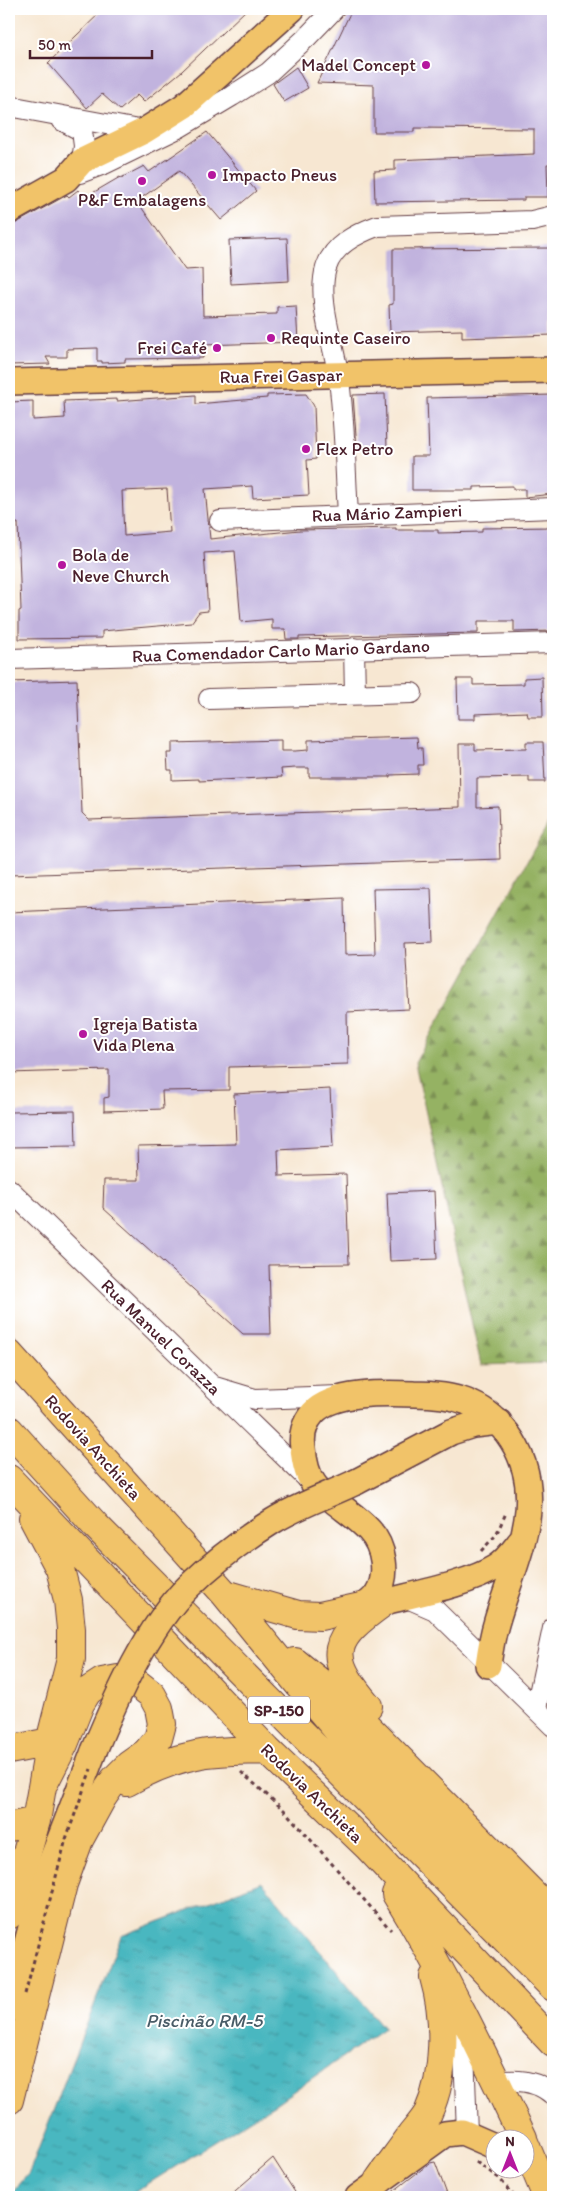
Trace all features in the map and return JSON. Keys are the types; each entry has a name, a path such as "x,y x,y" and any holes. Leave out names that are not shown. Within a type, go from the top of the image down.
{"highway":[{"name":"Rodovia Anchieta","path":"9,1354 225,1594 346,1740 553,1948"},
{"name":"Rodovia Anchieta","path":"9,1430 96,1526 553,1987"},
{"name":"Rodovia Anchieta","path":"13,1483 267,1750 368,1848 553,2043"},
{"path":"9,1915 14,1865 36,1822 45,1781 50,1742 71,1659 71,1629 68,1600 60,1569 13,1483"},
{"path":"225,1594 298,1615 320,1616 384,1602"},
{"path":"384,1602 363,1616 343,1638 339,1656 341,1671 349,1684 404,1748 437,1796"},
{"name":"Rodovia Anchieta","path":"255,1630 338,1696 553,1914"},
{"path":"9,2100 22,2003 79,1840 102,1798 115,1779 129,1765 146,1753 158,1739 162,1724 159,1708 152,1695 138,1684 118,1679 102,1682 88,1691 80,1704 64,1744 45,1781"},
{"path":"9,1750 50,1742"},
{"path":"102,1798 143,1773 172,1761 197,1754 267,1750"},
{"path":"9,1827 36,1822"},
{"path":"368,1848 408,1935 438,1992 442,2013 443,2037 440,2065 428,2113 368,2189"},
{"path":"408,1935 463,2014 518,2128"},
{"path":"534,2166 546,2197"}],"main road":[{"path":"9,211 74,170 184,106 292,9"},
{"name":"Rua Frei Gaspar","path":"9,382 553,370"},
{"path":"488,1664 496,1624 526,1534 528,1487 525,1464 515,1444 499,1422 480,1406 454,1397 414,1394 351,1396 326,1403 313,1413 304,1426 302,1441 304,1456 314,1484 370,1530 380,1549 384,1563 383,1576 377,1594 384,1602 453,1584 495,1567 509,1556 526,1534"},
{"path":"22,2003 43,1883 112,1709 127,1678 162,1618 188,1587 228,1553 274,1520 356,1482 451,1432 473,1425 499,1422"},
{"path":"368,2189 445,2134 454,2132 479,2144"},
{"path":"530,2178 546,2197"}],"street":[{"path":"74,170 137,149 180,127 232,96 268,72 306,38 334,9"},
{"path":"9,97 52,115 82,131 84,146 74,170"},
{"path":"9,106 144,131"},
{"path":"348,514 338,375 322,288 326,267 337,249 354,235 377,226 532,221 553,216"},
{"name":"Rua Mário Zampieri","path":"220,520 553,508"},
{"name":"Rua Comendador Carlo Mario Gardano","path":"9,659 553,643"},
{"path":"354,648 355,694"},
{"path":"209,699 412,693"},
{"name":"Rua Manuel Corazza","path":"9,1189 314,1484"},
{"path":"211,1386 255,1399 351,1396"},
{"path":"384,1602 435,1610 553,1726"},
{"path":"536,1708 553,1628"},
{"path":"463,2014 479,2144"},
{"path":"497,2082 516,2080 528,2082 540,2086 553,2095"}],"path":[{"path":"480,1574 469,1559 481,1551 496,1535 508,1506"},
{"path":"22,2003 66,1839 92,1766"},
{"path":"240,1771 284,1810 408,1935"},
{"path":"479,2144 499,2178 516,2197"}],"green space":[{"path":"553,815 553,1363 481,1365 415,1063"}],"water":[{"name":"Piscinão RM-5","path":"262,1882 384,2028 275,2104 127,2197 9,2197 29,2173 121,1936"}],"building":[{"path":"104,9 247,9 182,71 144,102 137,95 120,110 102,94 87,108 48,63"},
{"name":"Madel Concept","path":"352,9 553,9 553,164 547,164 548,197 524,197 524,200 375,202 374,171 395,170 395,160 534,154 534,129 414,128 414,132 374,132 374,85 317,83"},
{"path":"296,67 308,88 284,102 273,84"},
{"path":"207,132 256,191 221,220 179,171 137,201 185,270 202,269 203,316 277,314 277,307 296,306 298,342 203,345 203,358 125,359 125,362 102,363 102,361 97,361 97,348 67,349 67,357 46,357 50,364 9,365 9,227 67,195 69,197 78,190 84,198 120,177 144,166 149,172"},
{"path":"287,238 289,281 231,284 229,240"},
{"path":"553,248 553,335 462,338 462,330 390,332 389,305 393,304 393,249"},
{"path":"306,394 314,406 316,459 307,460 309,495 253,498 252,486 205,489 210,539 300,530 396,528 396,530 438,530 438,533 482,532 482,528 553,527 553,631 514,632 514,621 478,621 478,633 299,637 299,639 286,639 285,629 272,629 272,619 241,622 235,551 204,553 208,611 199,612 191,623 102,631 102,638 19,639 19,611 21,610 18,523 9,524 9,402 33,401 33,420 65,418 64,401 117,399 117,401 196,395 196,404 267,398 267,395","holes":["167,489 170,532 124,536 122,491"]},
{"path":"385,394 387,447 357,448 353,395"},
{"path":"553,395 553,494 525,497 525,489 513,489 513,486 474,487 474,490 412,490 412,456 429,456 427,398"},
{"path":"542,677 543,717 528,717 527,712 475,714 475,719 458,719 457,679 473,679 473,685 524,684 524,678"},
{"path":"77,680 82,813 89,820 460,807 459,744 475,744 475,750 526,749 526,742 543,742 545,782 529,782 529,777 477,778 477,807 498,806 500,859 9,875 9,682"},
{"path":"417,737 418,748 422,748 423,765 418,765 418,774 390,775 390,777 309,777 309,768 295,768 281,769 282,777 199,781 199,779 172,780 172,770 168,770 167,753 172,753 172,743 281,740 281,751 295,751 308,750 308,740"},
{"path":"431,888 433,942 405,943 409,1009 347,1012 348,1064 229,1067 229,1090 162,1091 163,1109 104,1111 104,1098 109,1097 109,1070 9,1073 9,912 344,898 345,955 375,954 373,889"},
{"path":"330,1089 333,1147 278,1150 279,1176 346,1174 349,1264 269,1265 271,1334 243,1334 103,1208 104,1180 139,1180 138,1146 236,1144 234,1094"},
{"path":"75,1111 76,1146 11,1147 10,1112"},
{"path":"434,1191 437,1259 390,1261 387,1193"},
{"path":"273,2158 298,2197 228,2197"},
{"path":"435,2162 448,2197 386,2197 430,2163"}],"place":[{"name":"Madel Concept","path":"426,65"},
{"name":"Impacto Pneus","path":"212,175"},
{"name":"P&F Embalagens","path":"142,181"},
{"name":"Requinte Caseiro","path":"271,338"},
{"name":"Frei Café","path":"217,348"},
{"name":"Flex Petro","path":"306,449"},
{"name":"Bola de Neve Church","path":"62,565"},
{"name":"Igreja Batista Vida Plena","path":"83,1034"}]}
